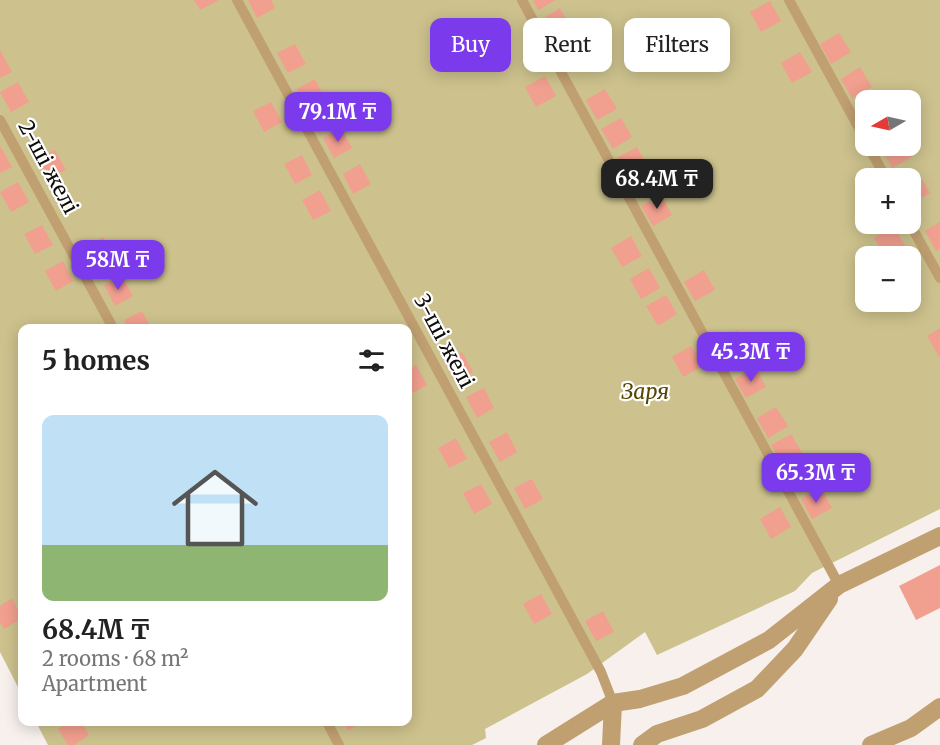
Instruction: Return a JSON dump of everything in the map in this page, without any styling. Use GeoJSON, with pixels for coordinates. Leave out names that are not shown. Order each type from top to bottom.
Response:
{"type":"FeatureCollection","features":[{"type":"Feature","properties":{"kind":"street"},"geometry":{"type":"LineString","coordinates":[[546,745],[613,703],[639,699],[683,686],[769,640],[839,585],[940,536]]}},
{"type":"Feature","properties":{"kind":"street"},"geometry":{"type":"LineString","coordinates":[[642,745],[657,734],[702,719],[757,688],[795,650],[839,585]]}},
{"type":"Feature","properties":{"kind":"street"},"geometry":{"type":"LineString","coordinates":[[611,745],[613,703]]}},
{"type":"Feature","properties":{"kind":"street"},"geometry":{"type":"LineString","coordinates":[[871,745],[911,728],[940,707]]}},
{"type":"Feature","properties":{"kind":"lane","name":"3-ші желі"},"geometry":{"type":"LineString","coordinates":[[237,0],[601,672],[613,703]]}},
{"type":"Feature","properties":{"kind":"lane"},"geometry":{"type":"LineString","coordinates":[[522,0],[839,585]]}},
{"type":"Feature","properties":{"kind":"lane"},"geometry":{"type":"LineString","coordinates":[[789,0],[855,121]]}},
{"type":"Feature","properties":{"kind":"lane","name":"2-ші желі"},"geometry":{"type":"LineString","coordinates":[[0,120],[111,324]]}},
{"type":"Feature","properties":{"kind":"lane"},"geometry":{"type":"LineString","coordinates":[[916,234],[940,278]]}},
{"type":"Feature","properties":{"kind":"lane"},"geometry":{"type":"LineString","coordinates":[[329,726],[339,745]]}},
{"type":"Feature","properties":{"kind":"green space","name":"Заря"},"geometry":{"type":"Polygon","coordinates":[[[0,0],[940,0],[940,509],[812,573],[795,591],[657,655],[645,632],[587,674],[485,729],[486,738],[472,745],[48,745],[38,726],[412,726],[412,324],[18,324],[18,687],[0,652],[0,0]]]}},
{"type":"Feature","properties":{"kind":"building"},"geometry":{"type":"Polygon","coordinates":[[[194,0],[219,0],[200,10],[194,0]]]}},
{"type":"Feature","properties":{"kind":"building"},"geometry":{"type":"Polygon","coordinates":[[[248,0],[271,0],[275,8],[257,18],[248,0]]]}},
{"type":"Feature","properties":{"kind":"building"},"geometry":{"type":"Polygon","coordinates":[[[533,0],[556,0],[538,10],[533,0]]]}},
{"type":"Feature","properties":{"kind":"building"},"geometry":{"type":"Polygon","coordinates":[[[770,1],[781,21],[761,32],[750,12],[770,1]]]}},
{"type":"Feature","properties":{"kind":"building"},"geometry":{"type":"Polygon","coordinates":[[[560,8],[566,18],[543,18],[560,8]]]}},
{"type":"Feature","properties":{"kind":"building"},"geometry":{"type":"Polygon","coordinates":[[[839,33],[851,52],[831,64],[820,44],[839,33]]]}},
{"type":"Feature","properties":{"kind":"building"},"geometry":{"type":"Polygon","coordinates":[[[295,44],[306,64],[288,73],[277,53],[295,44]]]}},
{"type":"Feature","properties":{"kind":"building"},"geometry":{"type":"Polygon","coordinates":[[[0,50],[12,72],[0,78],[0,50]]]}},
{"type":"Feature","properties":{"kind":"building"},"geometry":{"type":"Polygon","coordinates":[[[800,52],[812,72],[792,83],[781,63],[800,52]]]}},
{"type":"Feature","properties":{"kind":"building"},"geometry":{"type":"Polygon","coordinates":[[[860,67],[872,87],[867,90],[855,90],[855,96],[852,98],[841,79],[860,67]]]}},
{"type":"Feature","properties":{"kind":"building"},"geometry":{"type":"Polygon","coordinates":[[[545,76],[556,96],[536,107],[525,87],[545,76]]]}},
{"type":"Feature","properties":{"kind":"building"},"geometry":{"type":"Polygon","coordinates":[[[315,79],[325,99],[308,109],[297,89],[315,79]]]}},
{"type":"Feature","properties":{"kind":"building"},"geometry":{"type":"Polygon","coordinates":[[[18,82],[29,102],[11,112],[0,92],[18,82]]]}},
{"type":"Feature","properties":{"kind":"building"},"geometry":{"type":"Polygon","coordinates":[[[605,89],[617,109],[597,120],[586,100],[605,89]]]}},
{"type":"Feature","properties":{"kind":"building"},"geometry":{"type":"Polygon","coordinates":[[[271,102],[282,122],[264,132],[253,111],[271,102]]]}},
{"type":"Feature","properties":{"kind":"building"},"geometry":{"type":"Polygon","coordinates":[[[621,118],[632,137],[613,149],[601,129],[621,118]]]}},
{"type":"Feature","properties":{"kind":"building"},"geometry":{"type":"Polygon","coordinates":[[[341,128],[352,148],[334,158],[323,138],[341,128]]]}},
{"type":"Feature","properties":{"kind":"building"},"geometry":{"type":"Polygon","coordinates":[[[0,146],[12,167],[0,173],[0,146]]]}},
{"type":"Feature","properties":{"kind":"building"},"geometry":{"type":"Polygon","coordinates":[[[637,147],[648,167],[629,178],[617,158],[637,147]]]}},
{"type":"Feature","properties":{"kind":"building"},"geometry":{"type":"Polygon","coordinates":[[[55,150],[66,170],[48,179],[37,159],[55,150]]]}},
{"type":"Feature","properties":{"kind":"building"},"geometry":{"type":"Polygon","coordinates":[[[302,155],[312,175],[295,184],[284,164],[302,155]]]}},
{"type":"Feature","properties":{"kind":"building"},"geometry":{"type":"Polygon","coordinates":[[[885,156],[911,156],[912,157],[892,168],[885,156]]]}},
{"type":"Feature","properties":{"kind":"building"},"geometry":{"type":"Polygon","coordinates":[[[360,164],[371,184],[353,194],[343,174],[360,164]]]}},
{"type":"Feature","properties":{"kind":"building"},"geometry":{"type":"Polygon","coordinates":[[[921,178],[930,193],[921,198],[921,178]]]}},
{"type":"Feature","properties":{"kind":"building"},"geometry":{"type":"Polygon","coordinates":[[[18,182],[29,202],[11,212],[0,192],[18,182]]]}},
{"type":"Feature","properties":{"kind":"building"},"geometry":{"type":"Polygon","coordinates":[[[320,190],[331,211],[313,220],[302,200],[320,190]]]}},
{"type":"Feature","properties":{"kind":"building"},"geometry":{"type":"Polygon","coordinates":[[[661,195],[672,215],[653,226],[641,206],[661,195]]]}},
{"type":"Feature","properties":{"kind":"building"},"geometry":{"type":"Polygon","coordinates":[[[940,222],[940,248],[936,251],[925,231],[940,222]]]}},
{"type":"Feature","properties":{"kind":"building"},"geometry":{"type":"Polygon","coordinates":[[[42,225],[53,245],[35,254],[24,234],[42,225]]]}},
{"type":"Feature","properties":{"kind":"building"},"geometry":{"type":"Polygon","coordinates":[[[881,234],[898,234],[905,246],[878,246],[874,238],[881,234]]]}},
{"type":"Feature","properties":{"kind":"building"},"geometry":{"type":"Polygon","coordinates":[[[631,236],[642,256],[622,267],[611,248],[631,236]]]}},
{"type":"Feature","properties":{"kind":"building"},"geometry":{"type":"Polygon","coordinates":[[[103,237],[114,258],[96,267],[85,247],[103,237]]]}},
{"type":"Feature","properties":{"kind":"building"},"geometry":{"type":"Polygon","coordinates":[[[63,261],[73,281],[56,291],[45,271],[63,261]]]}},
{"type":"Feature","properties":{"kind":"building"},"geometry":{"type":"Polygon","coordinates":[[[649,268],[660,288],[641,299],[630,279],[649,268]]]}},
{"type":"Feature","properties":{"kind":"building"},"geometry":{"type":"Polygon","coordinates":[[[704,270],[715,290],[695,301],[684,282],[704,270]]]}},
{"type":"Feature","properties":{"kind":"building"},"geometry":{"type":"Polygon","coordinates":[[[122,276],[133,296],[115,306],[104,285],[122,276]]]}},
{"type":"Feature","properties":{"kind":"building"},"geometry":{"type":"Polygon","coordinates":[[[666,295],[677,314],[658,326],[646,306],[666,295]]]}},
{"type":"Feature","properties":{"kind":"building"},"geometry":{"type":"Polygon","coordinates":[[[142,311],[149,324],[126,324],[124,320],[142,311]]]}},
{"type":"Feature","properties":{"kind":"building"},"geometry":{"type":"Polygon","coordinates":[[[940,328],[940,358],[927,336],[940,328]]]}},
{"type":"Feature","properties":{"kind":"building"},"geometry":{"type":"Polygon","coordinates":[[[737,330],[749,350],[729,361],[718,341],[737,330]]]}},
{"type":"Feature","properties":{"kind":"building"},"geometry":{"type":"Polygon","coordinates":[[[691,346],[703,366],[683,377],[672,357],[691,346]]]}},
{"type":"Feature","properties":{"kind":"building"},"geometry":{"type":"Polygon","coordinates":[[[462,352],[473,372],[455,382],[444,362],[462,352]]]}},
{"type":"Feature","properties":{"kind":"building"},"geometry":{"type":"Polygon","coordinates":[[[416,365],[427,385],[412,393],[412,368],[416,365]]]}},
{"type":"Feature","properties":{"kind":"building"},"geometry":{"type":"Polygon","coordinates":[[[755,367],[766,387],[746,398],[735,379],[755,367]]]}},
{"type":"Feature","properties":{"kind":"building"},"geometry":{"type":"Polygon","coordinates":[[[484,388],[494,408],[477,418],[466,397],[484,388]]]}},
{"type":"Feature","properties":{"kind":"building"},"geometry":{"type":"Polygon","coordinates":[[[776,407],[788,426],[768,438],[757,418],[776,407]]]}},
{"type":"Feature","properties":{"kind":"building"},"geometry":{"type":"Polygon","coordinates":[[[507,432],[517,452],[500,462],[489,442],[507,432]]]}},
{"type":"Feature","properties":{"kind":"building"},"geometry":{"type":"Polygon","coordinates":[[[791,434],[802,453],[783,465],[771,445],[791,434]]]}},
{"type":"Feature","properties":{"kind":"building"},"geometry":{"type":"Polygon","coordinates":[[[456,438],[467,459],[449,468],[438,448],[456,438]]]}},
{"type":"Feature","properties":{"kind":"building"},"geometry":{"type":"Polygon","coordinates":[[[532,479],[543,499],[525,509],[514,488],[532,479]]]}},
{"type":"Feature","properties":{"kind":"building"},"geometry":{"type":"Polygon","coordinates":[[[481,484],[492,504],[474,514],[463,493],[481,484]]]}},
{"type":"Feature","properties":{"kind":"building"},"geometry":{"type":"Polygon","coordinates":[[[821,488],[832,508],[812,519],[801,499],[821,488]]]}},
{"type":"Feature","properties":{"kind":"building"},"geometry":{"type":"Polygon","coordinates":[[[780,507],[791,527],[771,539],[760,519],[780,507]]]}},
{"type":"Feature","properties":{"kind":"building"},"geometry":{"type":"Polygon","coordinates":[[[940,565],[940,608],[916,620],[899,586],[940,565]]]}},
{"type":"Feature","properties":{"kind":"building"},"geometry":{"type":"Polygon","coordinates":[[[541,594],[552,614],[534,624],[523,604],[541,594]]]}},
{"type":"Feature","properties":{"kind":"building"},"geometry":{"type":"Polygon","coordinates":[[[12,598],[18,610],[18,620],[4,629],[0,622],[0,606],[12,598]]]}},
{"type":"Feature","properties":{"kind":"building"},"geometry":{"type":"Polygon","coordinates":[[[603,611],[614,632],[596,641],[585,621],[603,611]]]}},
{"type":"Feature","properties":{"kind":"building"},"geometry":{"type":"Polygon","coordinates":[[[63,726],[83,726],[89,735],[74,745],[68,745],[58,729],[63,726]]]}}]}
